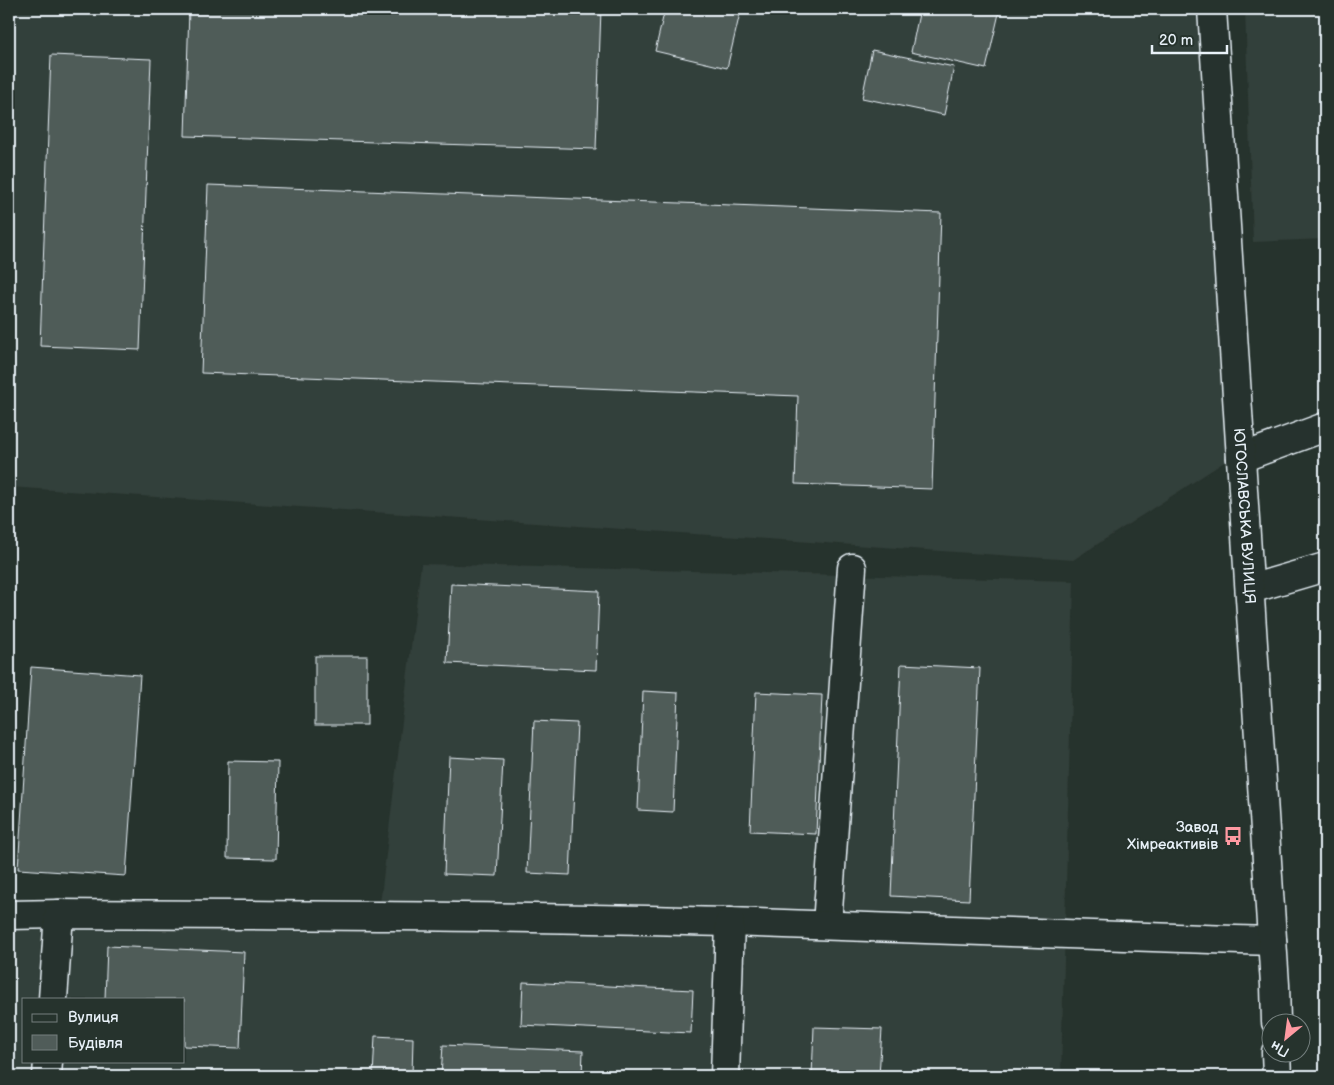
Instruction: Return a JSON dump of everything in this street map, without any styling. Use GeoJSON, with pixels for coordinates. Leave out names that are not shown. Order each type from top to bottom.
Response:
{"type":"FeatureCollection","features":[{"type":"Feature","properties":{"kind":"main road","name":"ЮГОСЛАВСЬКА ВУЛИЦЯ"},"geometry":{"type":"LineString","coordinates":[[1212,9],[1242,458],[1276,1012]]}},
{"type":"Feature","properties":{"kind":"main road"},"geometry":{"type":"LineString","coordinates":[[1242,458],[1325,427]]}},
{"type":"Feature","properties":{"kind":"main road"},"geometry":{"type":"LineString","coordinates":[[1250,589],[1325,567]]}},
{"type":"Feature","properties":{"kind":"main road"},"geometry":{"type":"LineString","coordinates":[[827,925],[852,568]]}},
{"type":"Feature","properties":{"kind":"main road"},"geometry":{"type":"LineString","coordinates":[[9,914],[341,915],[730,922],[1272,942]]}},
{"type":"Feature","properties":{"kind":"main road"},"geometry":{"type":"LineString","coordinates":[[53,998],[59,914]]}},
{"type":"Feature","properties":{"kind":"main road"},"geometry":{"type":"LineString","coordinates":[[725,1076],[730,922]]}},
{"type":"Feature","properties":{"kind":"main road"},"geometry":{"type":"LineString","coordinates":[[47,1076],[48,1062]]}},
{"type":"Feature","properties":{"kind":"main road"},"geometry":{"type":"LineString","coordinates":[[1276,1062],[1277,1076]]}},
{"type":"Feature","properties":{"kind":"shaded area"},"geometry":{"type":"Polygon","coordinates":[[[9,9],[1199,9],[1229,459],[1073,560],[9,487],[9,9]]]}},
{"type":"Feature","properties":{"kind":"shaded area"},"geometry":{"type":"Polygon","coordinates":[[[1245,9],[1325,9],[1325,239],[1253,242],[1245,9]]]}},
{"type":"Feature","properties":{"kind":"shaded area"},"geometry":{"type":"Polygon","coordinates":[[[421,564],[1074,581],[1061,1076],[9,1076],[9,898],[380,904],[421,564]]]}},
{"type":"Feature","properties":{"kind":"building"},"geometry":{"type":"Polygon","coordinates":[[[189,9],[601,9],[596,149],[185,136],[189,9]]]}},
{"type":"Feature","properties":{"kind":"building"},"geometry":{"type":"Polygon","coordinates":[[[665,9],[741,9],[727,68],[655,51],[665,9]]]}},
{"type":"Feature","properties":{"kind":"building"},"geometry":{"type":"Polygon","coordinates":[[[920,9],[1000,9],[986,69],[911,52],[920,9]]]}},
{"type":"Feature","properties":{"kind":"building"},"geometry":{"type":"Polygon","coordinates":[[[872,50],[954,67],[944,115],[862,98],[872,50]]]}},
{"type":"Feature","properties":{"kind":"building"},"geometry":{"type":"Polygon","coordinates":[[[51,55],[151,59],[140,350],[40,346],[51,55]]]}},
{"type":"Feature","properties":{"kind":"building"},"geometry":{"type":"Polygon","coordinates":[[[208,185],[941,213],[932,489],[795,484],[798,396],[201,373],[208,185]]]}},
{"type":"Feature","properties":{"kind":"building"},"geometry":{"type":"Polygon","coordinates":[[[451,584],[599,591],[596,670],[447,663],[451,584]]]}},
{"type":"Feature","properties":{"kind":"building"},"geometry":{"type":"Polygon","coordinates":[[[315,656],[367,656],[367,725],[315,725],[315,656]]]}},
{"type":"Feature","properties":{"kind":"building"},"geometry":{"type":"Polygon","coordinates":[[[901,664],[980,668],[969,900],[891,896],[901,664]]]}},
{"type":"Feature","properties":{"kind":"building"},"geometry":{"type":"Polygon","coordinates":[[[31,667],[140,675],[126,876],[18,869],[31,667]]]}},
{"type":"Feature","properties":{"kind":"building"},"geometry":{"type":"Polygon","coordinates":[[[643,691],[678,693],[673,812],[638,810],[643,691]]]}},
{"type":"Feature","properties":{"kind":"building"},"geometry":{"type":"Polygon","coordinates":[[[756,692],[822,695],[816,834],[750,831],[756,692]]]}},
{"type":"Feature","properties":{"kind":"building"},"geometry":{"type":"Polygon","coordinates":[[[534,721],[577,723],[570,875],[527,873],[534,721]]]}},
{"type":"Feature","properties":{"kind":"building"},"geometry":{"type":"Polygon","coordinates":[[[449,757],[503,760],[497,876],[444,874],[449,757]]]}},
{"type":"Feature","properties":{"kind":"building"},"geometry":{"type":"Polygon","coordinates":[[[228,761],[278,762],[276,859],[227,858],[228,761]]]}},
{"type":"Feature","properties":{"kind":"building"},"geometry":{"type":"Polygon","coordinates":[[[107,946],[244,952],[240,1048],[185,1046],[185,998],[105,998],[107,946]]]}},
{"type":"Feature","properties":{"kind":"building"},"geometry":{"type":"Polygon","coordinates":[[[523,982],[693,990],[691,1033],[521,1025],[523,982]]]}},
{"type":"Feature","properties":{"kind":"building"},"geometry":{"type":"Polygon","coordinates":[[[814,1027],[882,1029],[879,1076],[812,1076],[814,1027]]]}},
{"type":"Feature","properties":{"kind":"building"},"geometry":{"type":"Polygon","coordinates":[[[375,1036],[413,1038],[412,1076],[373,1076],[375,1036]]]}},
{"type":"Feature","properties":{"kind":"building"},"geometry":{"type":"Polygon","coordinates":[[[443,1045],[583,1051],[582,1076],[441,1076],[443,1045]]]}},
{"type":"Feature","properties":{"kind":"place","name":"Завод Хімреактивів"},"geometry":{"type":"Point","coordinates":[1233,836]}}]}
